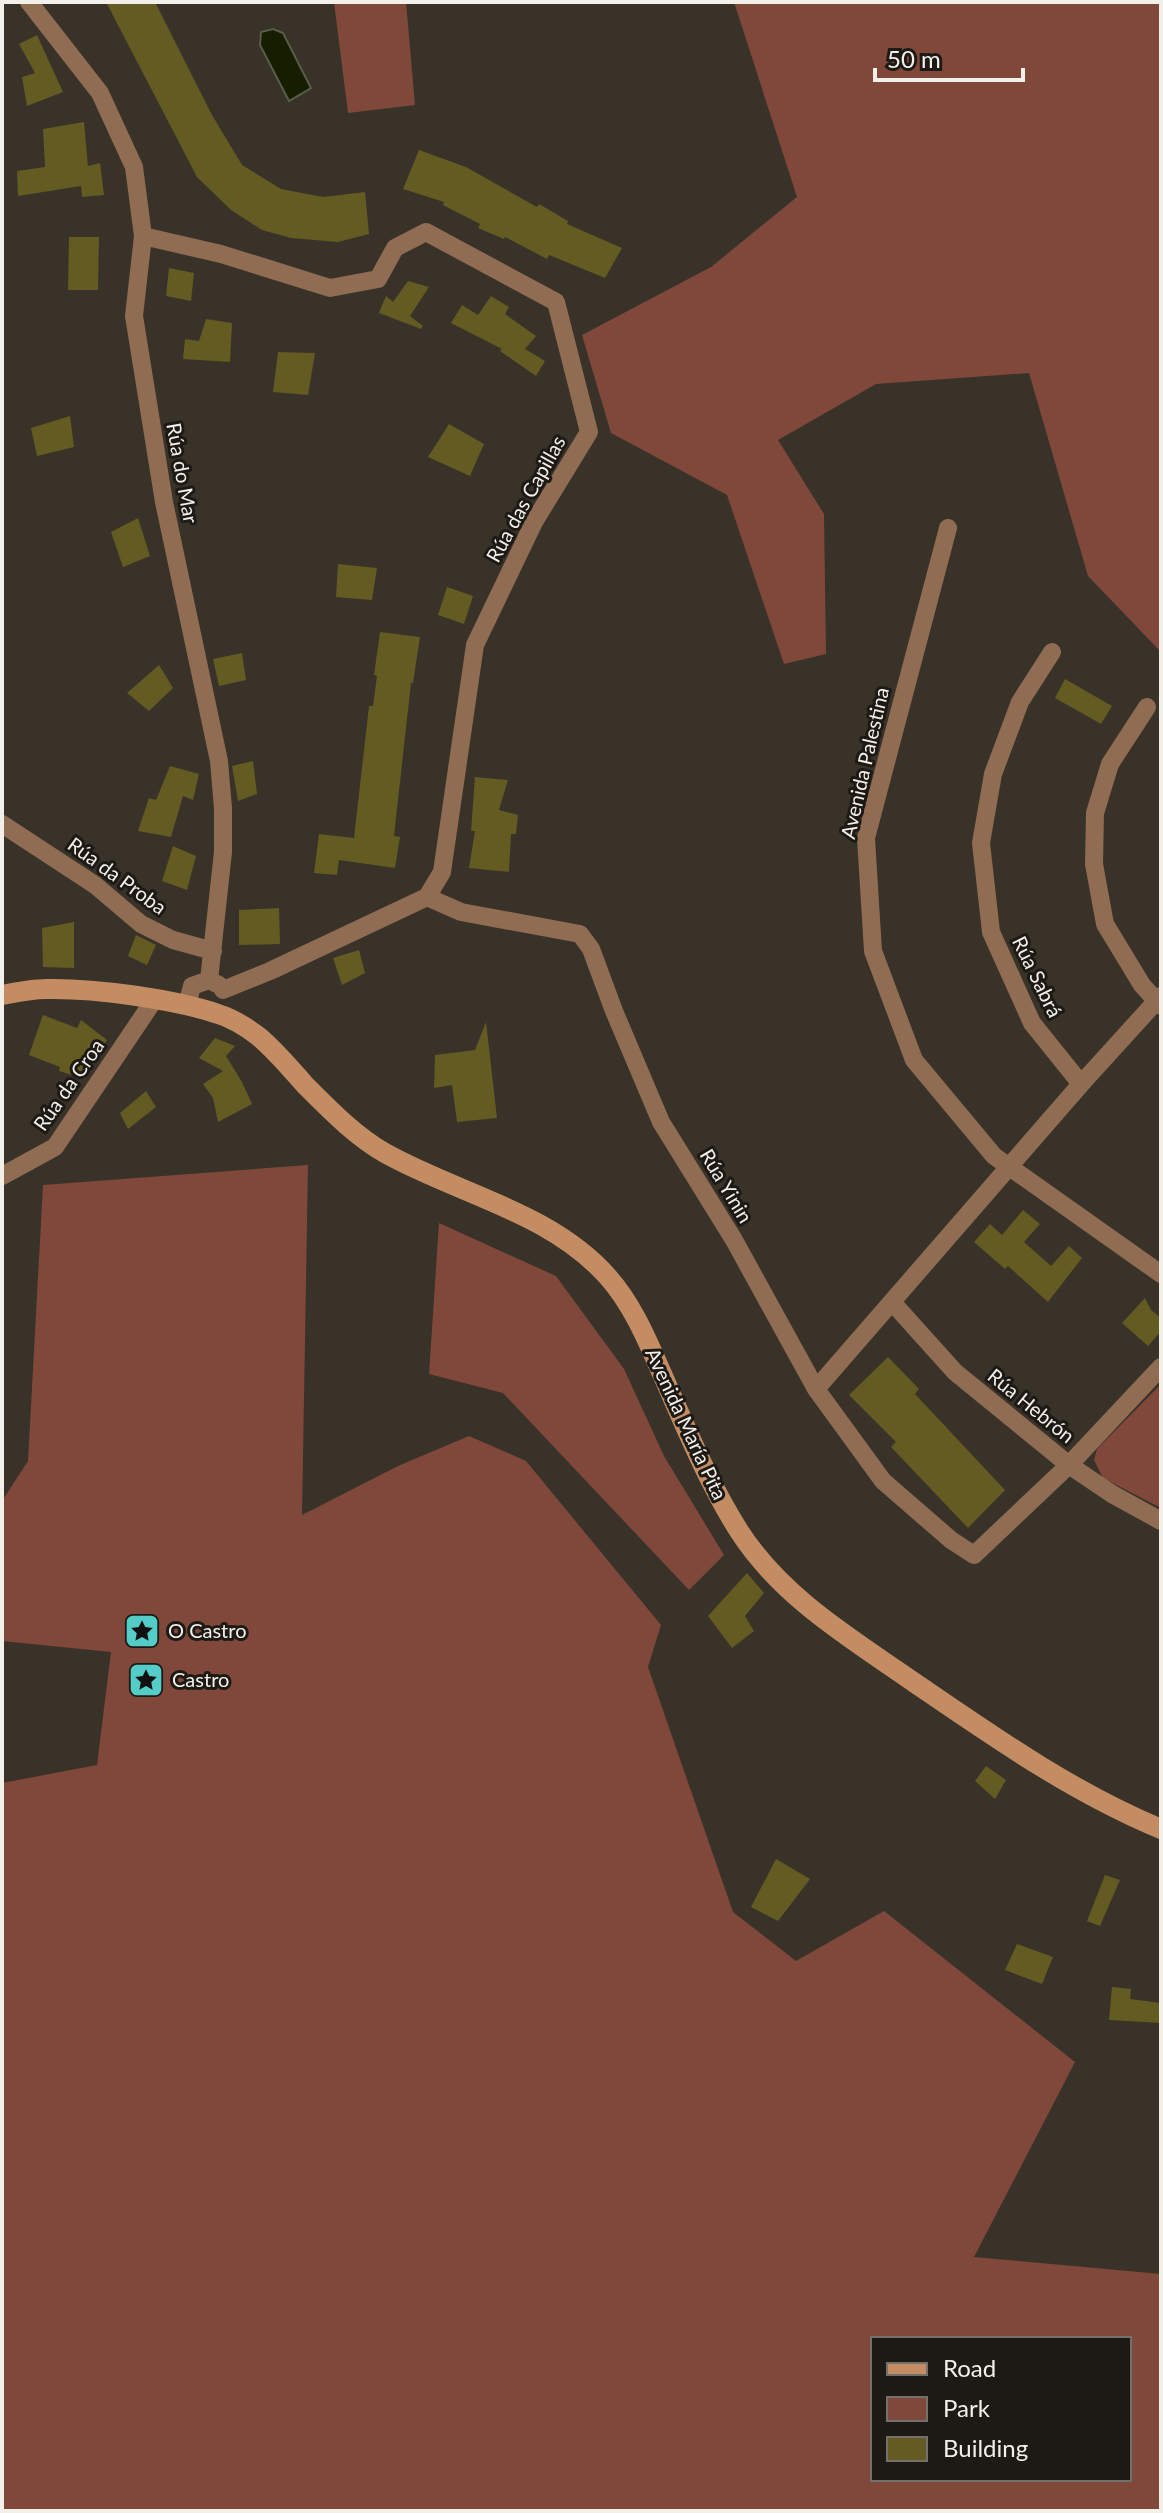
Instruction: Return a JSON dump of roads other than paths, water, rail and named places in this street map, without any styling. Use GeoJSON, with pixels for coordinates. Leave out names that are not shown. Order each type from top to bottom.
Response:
{"type":"FeatureCollection","features":[{"type":"Feature","properties":{"kind":"main road","name":"Avenida María Pita"},"geometry":{"type":"LineString","coordinates":[[2,995],[46,989],[89,991],[187,1005],[221,1014],[260,1038],[356,1133],[382,1152],[553,1233],[575,1247],[609,1277],[639,1322],[722,1503],[762,1563],[795,1596],[1009,1747],[1125,1815],[1161,1829]]}},
{"type":"Feature","properties":{"kind":"street","name":"Rúa do Mar"},"geometry":{"type":"LineString","coordinates":[[29,2],[100,93],[134,167],[143,236],[134,316],[164,502],[219,761],[223,852],[213,951],[216,985],[224,999],[221,1014]]}},
{"type":"Feature","properties":{"kind":"street","name":"Rúa das Capillas"},"geometry":{"type":"LineString","coordinates":[[143,236],[221,254],[330,288],[378,279],[395,248],[426,232],[556,302],[589,432],[534,522],[475,645],[442,872],[427,897]]}},
{"type":"Feature","properties":{"kind":"street","name":"Avenida Palestina"},"geometry":{"type":"LineString","coordinates":[[948,528],[866,838],[873,951],[914,1060],[994,1156],[1161,1274]]}},
{"type":"Feature","properties":{"kind":"street","name":"Rúa Sabrá"},"geometry":{"type":"LineString","coordinates":[[1052,652],[1020,702],[993,774],[981,843],[991,932],[1032,1023],[1081,1084]]}},
{"type":"Feature","properties":{"kind":"street"},"geometry":{"type":"LineString","coordinates":[[816,1389],[1081,1084],[1159,1001],[1142,985],[1105,924],[1094,864],[1095,813],[1110,764],[1147,707]]}},
{"type":"Feature","properties":{"kind":"street","name":"Rúa da Proba"},"geometry":{"type":"LineString","coordinates":[[2,824],[95,885],[141,924],[173,940],[213,951]]}},
{"type":"Feature","properties":{"kind":"street"},"geometry":{"type":"LineString","coordinates":[[187,1005],[192,986],[216,985],[270,971],[427,897]]}},
{"type":"Feature","properties":{"kind":"street","name":"Rúa Yinin"},"geometry":{"type":"LineString","coordinates":[[427,897],[461,912],[580,934],[591,949],[661,1122],[734,1240],[816,1389],[883,1481],[951,1540],[974,1555],[1069,1465]]}},
{"type":"Feature","properties":{"kind":"street","name":"Rúa da Croa"},"geometry":{"type":"LineString","coordinates":[[2,1176],[55,1147],[154,1000]]}},
{"type":"Feature","properties":{"kind":"street","name":"Rúa Hebrón"},"geometry":{"type":"LineString","coordinates":[[892,1302],[955,1372],[1069,1465],[1112,1494],[1161,1521]]}},
{"type":"Feature","properties":{"kind":"street"},"geometry":{"type":"LineString","coordinates":[[1069,1465],[1161,1367]]}},
{"type":"Feature","properties":{"kind":"place","name":"O Castro"},"geometry":{"type":"Point","coordinates":[142,1631]}},
{"type":"Feature","properties":{"kind":"place","name":"Castro"},"geometry":{"type":"Point","coordinates":[146,1680]}}]}
